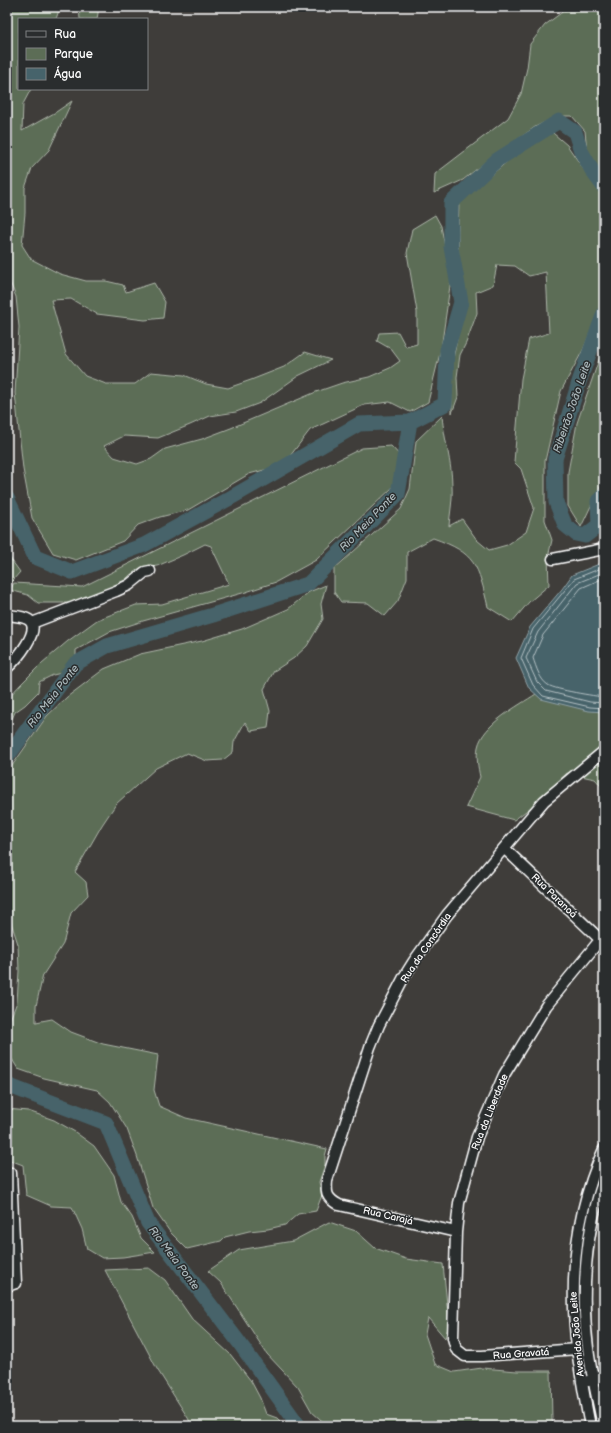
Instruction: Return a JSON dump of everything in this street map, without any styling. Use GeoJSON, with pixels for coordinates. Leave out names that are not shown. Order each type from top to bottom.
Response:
{"type":"FeatureCollection","features":[{"type":"Feature","properties":{"kind":"street"},"geometry":{"type":"LineString","coordinates":[[553,559],[604,549]]}},
{"type":"Feature","properties":{"kind":"street"},"geometry":{"type":"LineString","coordinates":[[32,623],[116,591],[129,585],[145,572],[150,571]]}},
{"type":"Feature","properties":{"kind":"street"},"geometry":{"type":"LineString","coordinates":[[7,615],[28,619],[32,623],[33,628],[27,644],[14,662],[7,668]]}},
{"type":"Feature","properties":{"kind":"street","name":"Rua da Concórdia"},"geometry":{"type":"LineString","coordinates":[[326,1193],[327,1180],[370,1048],[404,977],[446,915],[544,800],[604,751]]}},
{"type":"Feature","properties":{"kind":"street","name":"Rua Paranoá"},"geometry":{"type":"LineString","coordinates":[[504,848],[602,942]]}},
{"type":"Feature","properties":{"kind":"street","name":"Rua da Liberdade"},"geometry":{"type":"LineString","coordinates":[[465,1356],[456,1349],[453,1338],[456,1232],[459,1203],[477,1137],[504,1075],[546,1006],[602,942]]}},
{"type":"Feature","properties":{"kind":"street","name":"Avenida João Leite"},"geometry":{"type":"LineString","coordinates":[[590,1426],[577,1349],[573,1282],[576,1250],[584,1205],[604,1149]]}},
{"type":"Feature","properties":{"kind":"street"},"geometry":{"type":"LineString","coordinates":[[7,1172],[11,1173],[16,1283],[7,1286]]}},
{"type":"Feature","properties":{"kind":"street","name":"Avenida João Leite"},"geometry":{"type":"LineString","coordinates":[[603,1426],[588,1349],[585,1316],[585,1282],[587,1251],[595,1210],[604,1180]]}},
{"type":"Feature","properties":{"kind":"street","name":"Rua Carajá"},"geometry":{"type":"LineString","coordinates":[[326,1193],[331,1201],[339,1205],[456,1232]]}},
{"type":"Feature","properties":{"kind":"street","name":"Rua Gravatá"},"geometry":{"type":"LineString","coordinates":[[465,1356],[577,1349]]}},
{"type":"Feature","properties":{"kind":"street"},"geometry":{"type":"LineString","coordinates":[[582,1382],[593,1380],[604,1373]]}},
{"type":"Feature","properties":{"kind":"green space"},"geometry":{"type":"Polygon","coordinates":[[[7,7],[60,7],[56,18],[18,18],[18,90],[30,90],[23,104],[22,131],[56,112],[72,101],[49,150],[32,168],[25,188],[25,213],[22,245],[31,259],[60,274],[86,281],[106,281],[123,285],[126,292],[154,283],[165,302],[163,318],[145,320],[97,314],[71,299],[51,300],[66,354],[85,376],[106,384],[135,384],[151,372],[184,375],[206,384],[228,388],[284,367],[305,352],[331,360],[298,376],[260,403],[236,412],[210,416],[158,438],[124,436],[104,446],[114,457],[137,464],[151,459],[165,449],[202,439],[316,392],[342,383],[369,377],[390,368],[400,361],[391,349],[377,341],[379,333],[398,332],[406,347],[417,344],[417,312],[407,253],[412,229],[435,215],[441,226],[451,279],[441,349],[428,402],[410,412],[390,402],[364,405],[310,430],[290,456],[272,468],[249,474],[188,510],[160,517],[138,525],[123,541],[76,560],[53,553],[32,518],[23,469],[15,393],[19,327],[16,297],[7,275],[7,7]]]}},
{"type":"Feature","properties":{"kind":"green space"},"geometry":{"type":"Polygon","coordinates":[[[79,7],[99,7],[97,18],[80,18],[79,7]]]}},
{"type":"Feature","properties":{"kind":"green space"},"geometry":{"type":"Polygon","coordinates":[[[576,7],[604,7],[604,180],[587,150],[585,131],[572,116],[557,116],[535,127],[484,163],[463,180],[434,193],[435,174],[508,118],[521,94],[527,68],[530,44],[545,25],[565,10],[576,7]]]}},
{"type":"Feature","properties":{"kind":"green space"},"geometry":{"type":"Polygon","coordinates":[[[547,128],[567,145],[604,199],[604,298],[583,350],[561,391],[545,461],[545,520],[552,540],[548,557],[549,585],[529,602],[512,622],[488,607],[478,571],[467,555],[458,549],[433,538],[407,552],[407,578],[398,601],[385,616],[368,603],[341,602],[334,592],[334,569],[401,509],[410,489],[416,441],[442,416],[452,477],[449,526],[462,519],[477,540],[489,550],[507,545],[526,532],[534,508],[521,469],[514,462],[521,379],[529,339],[549,333],[546,272],[529,276],[515,266],[497,265],[493,285],[476,292],[477,313],[460,355],[457,377],[458,397],[452,413],[451,369],[465,308],[459,264],[459,202],[547,128]]]}},
{"type":"Feature","properties":{"kind":"green space"},"geometry":{"type":"Polygon","coordinates":[[[604,345],[604,484],[600,487],[581,527],[568,506],[568,472],[577,423],[604,345]]]}},
{"type":"Feature","properties":{"kind":"green space"},"geometry":{"type":"Polygon","coordinates":[[[391,446],[404,460],[396,475],[392,488],[316,560],[276,582],[109,632],[76,650],[76,657],[70,671],[53,675],[39,682],[38,692],[25,705],[15,712],[12,719],[7,723],[7,699],[42,663],[68,641],[97,620],[136,605],[162,604],[229,584],[211,546],[205,544],[157,566],[140,568],[119,586],[81,603],[38,603],[28,595],[10,590],[14,583],[82,587],[362,448],[391,446]]]}},
{"type":"Feature","properties":{"kind":"green space"},"geometry":{"type":"Polygon","coordinates":[[[7,554],[20,572],[7,587],[7,554]]]}},
{"type":"Feature","properties":{"kind":"green space"},"geometry":{"type":"Polygon","coordinates":[[[326,585],[321,604],[323,619],[307,646],[294,658],[274,671],[264,689],[270,711],[268,728],[251,731],[245,722],[234,742],[233,752],[223,760],[207,761],[187,753],[156,768],[116,804],[75,872],[86,882],[88,895],[71,913],[63,944],[43,975],[36,1006],[36,1022],[52,1019],[71,1032],[103,1044],[158,1055],[154,1090],[159,1106],[186,1118],[327,1149],[325,1165],[319,1182],[322,1195],[316,1211],[298,1214],[285,1225],[249,1231],[225,1237],[221,1241],[187,1249],[170,1232],[153,1208],[127,1129],[110,1102],[97,1090],[44,1078],[18,1069],[10,1056],[8,1037],[9,1022],[17,1002],[19,971],[18,944],[7,910],[7,773],[47,716],[67,697],[104,669],[140,654],[202,641],[242,629],[288,609],[309,592],[326,585]]]}},
{"type":"Feature","properties":{"kind":"green space"},"geometry":{"type":"Polygon","coordinates":[[[536,694],[604,708],[604,789],[595,779],[567,773],[530,808],[514,820],[466,807],[480,777],[477,754],[481,739],[502,716],[536,694]]]}},
{"type":"Feature","properties":{"kind":"green space"},"geometry":{"type":"Polygon","coordinates":[[[7,1109],[28,1111],[54,1120],[75,1132],[94,1146],[114,1175],[121,1202],[132,1217],[141,1238],[155,1252],[123,1257],[102,1258],[87,1249],[82,1229],[72,1207],[51,1206],[26,1195],[23,1165],[7,1159],[7,1109]]]}},
{"type":"Feature","properties":{"kind":"green space"},"geometry":{"type":"Polygon","coordinates":[[[329,1222],[356,1231],[375,1248],[406,1259],[443,1264],[449,1325],[445,1338],[428,1318],[425,1334],[435,1364],[454,1372],[482,1368],[517,1371],[551,1371],[552,1420],[554,1426],[328,1426],[312,1412],[298,1387],[267,1354],[221,1283],[208,1271],[239,1250],[293,1241],[329,1222]]]}},
{"type":"Feature","properties":{"kind":"green space"},"geometry":{"type":"Polygon","coordinates":[[[149,1268],[165,1280],[192,1319],[230,1354],[251,1381],[266,1414],[277,1418],[285,1426],[192,1426],[157,1369],[105,1270],[149,1268]]]}},
{"type":"Feature","properties":{"kind":"water"},"geometry":{"type":"Polygon","coordinates":[[[604,562],[604,712],[589,711],[541,699],[529,688],[516,658],[530,627],[572,575],[604,562]]]}},
{"type":"Feature","properties":{"kind":"waterway","name":"Rio Meia Ponte"},"geometry":{"type":"LineString","coordinates":[[7,498],[35,557],[72,572],[144,545],[232,497],[359,424],[410,422],[445,404],[447,350],[461,302],[451,247],[451,203],[497,160],[559,121],[575,132],[581,151],[604,187]]}},
{"type":"Feature","properties":{"kind":"waterway","name":"Ribeirão João Leite"},"geometry":{"type":"LineString","coordinates":[[604,313],[580,379],[555,459],[556,502],[565,525],[576,534],[585,536],[599,525],[598,501],[604,495]]}},
{"type":"Feature","properties":{"kind":"waterway","name":"Rio Meia Ponte"},"geometry":{"type":"LineString","coordinates":[[7,757],[75,664],[107,646],[213,615],[308,584],[398,494],[410,422]]}},
{"type":"Feature","properties":{"kind":"waterway","name":"Rio Meia Ponte"},"geometry":{"type":"LineString","coordinates":[[7,1085],[106,1123],[148,1223],[238,1341],[299,1426]]}}]}
